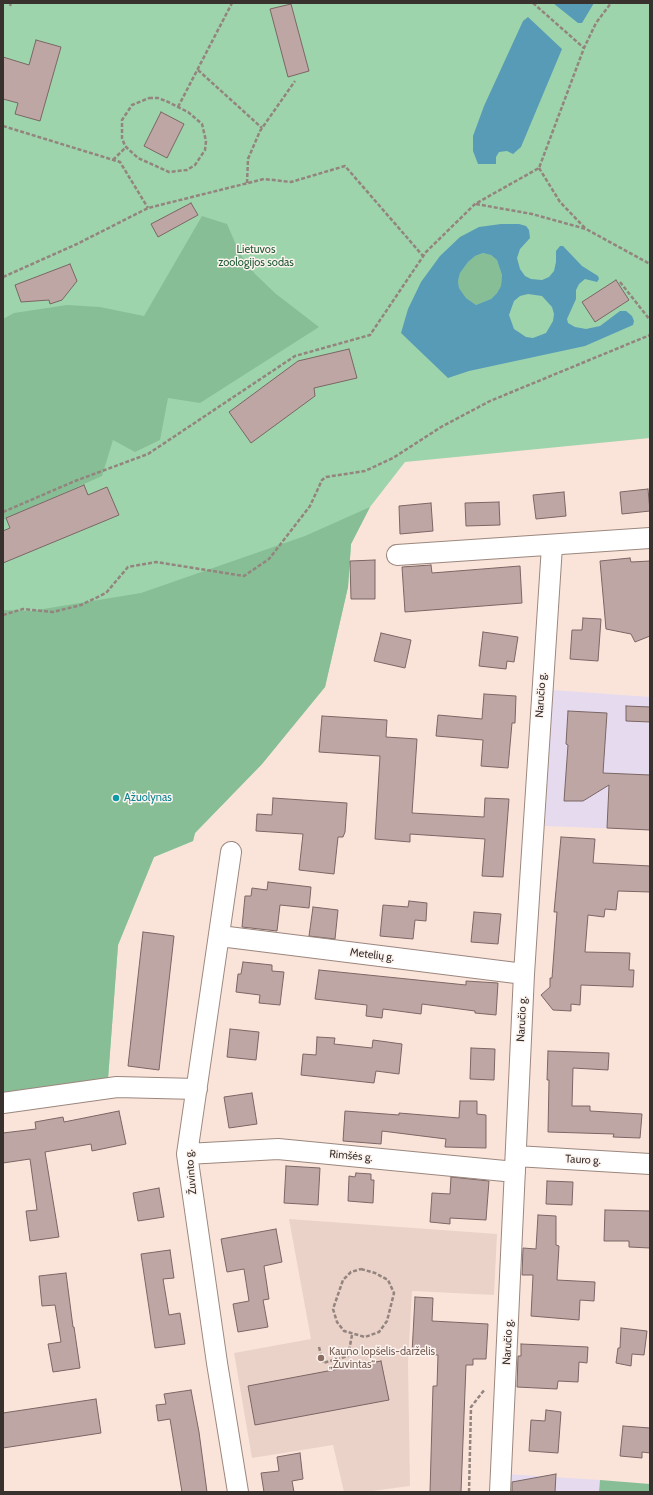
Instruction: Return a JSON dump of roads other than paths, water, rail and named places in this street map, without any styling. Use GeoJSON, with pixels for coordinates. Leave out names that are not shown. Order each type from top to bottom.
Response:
{"type":"FeatureCollection","features":[{"type":"Feature","properties":{"kind":"street"},"geometry":{"type":"LineString","coordinates":[[397,555],[552,546],[650,538]]}},
{"type":"Feature","properties":{"kind":"street","name":"Naručio g."},"geometry":{"type":"LineString","coordinates":[[500,1492],[524,974],[533,814],[552,546]]}},
{"type":"Feature","properties":{"kind":"street","name":"Žuvinto g."},"geometry":{"type":"LineString","coordinates":[[231,852],[220,936],[187,1154],[217,1363],[238,1492]]}},
{"type":"Feature","properties":{"kind":"street","name":"Metelių g."},"geometry":{"type":"LineString","coordinates":[[220,936],[524,974]]}},
{"type":"Feature","properties":{"kind":"street"},"geometry":{"type":"LineString","coordinates":[[3,1103],[117,1086],[197,1089]]}},
{"type":"Feature","properties":{"kind":"street","name":"Rimšės g."},"geometry":{"type":"LineString","coordinates":[[187,1154],[278,1149],[515,1164]]}},
{"type":"Feature","properties":{"kind":"street","name":"Tauro g."},"geometry":{"type":"LineString","coordinates":[[515,1164],[650,1164]]}},
{"type":"Feature","properties":{"kind":"water"},"geometry":{"type":"Polygon","coordinates":[[[553,3],[594,3],[582,23],[578,23],[553,3]]]}},
{"type":"Feature","properties":{"kind":"water"},"geometry":{"type":"Polygon","coordinates":[[[528,17],[562,49],[521,147],[513,154],[507,151],[499,152],[496,157],[496,164],[478,164],[473,151],[473,136],[484,106],[523,21],[528,17]]]}},
{"type":"Feature","properties":{"kind":"water"},"geometry":{"type":"Polygon","coordinates":[[[501,224],[519,224],[526,226],[529,230],[530,238],[520,249],[517,258],[520,269],[525,276],[531,279],[542,280],[549,277],[554,271],[556,251],[560,246],[563,246],[582,266],[598,276],[599,279],[597,282],[585,279],[579,284],[576,290],[576,299],[567,319],[568,323],[575,327],[586,329],[600,326],[620,311],[626,311],[632,316],[634,321],[633,325],[585,346],[469,371],[448,378],[401,333],[408,309],[421,282],[440,256],[460,237],[479,227],[501,224]],[[483,253],[475,256],[468,262],[460,273],[458,281],[459,288],[466,298],[476,305],[491,299],[501,286],[502,275],[497,260],[491,255],[483,253]],[[528,294],[520,296],[514,301],[509,315],[514,329],[526,337],[533,338],[546,333],[553,321],[554,314],[552,307],[542,296],[528,294]]]}},
{"type":"Feature","properties":{"kind":"place","name":"Ąžuolynas"},"geometry":{"type":"Point","coordinates":[116,798]}},
{"type":"Feature","properties":{"kind":"place","name":"Kauno lopšelis-darželis „Žuvintas“"},"geometry":{"type":"Point","coordinates":[321,1358]}},
{"type":"Feature","properties":{"kind":"park label","name":"Lietuvos zoologijos sodas"},"geometry":{"type":"Point","coordinates":[256,256]}}]}
